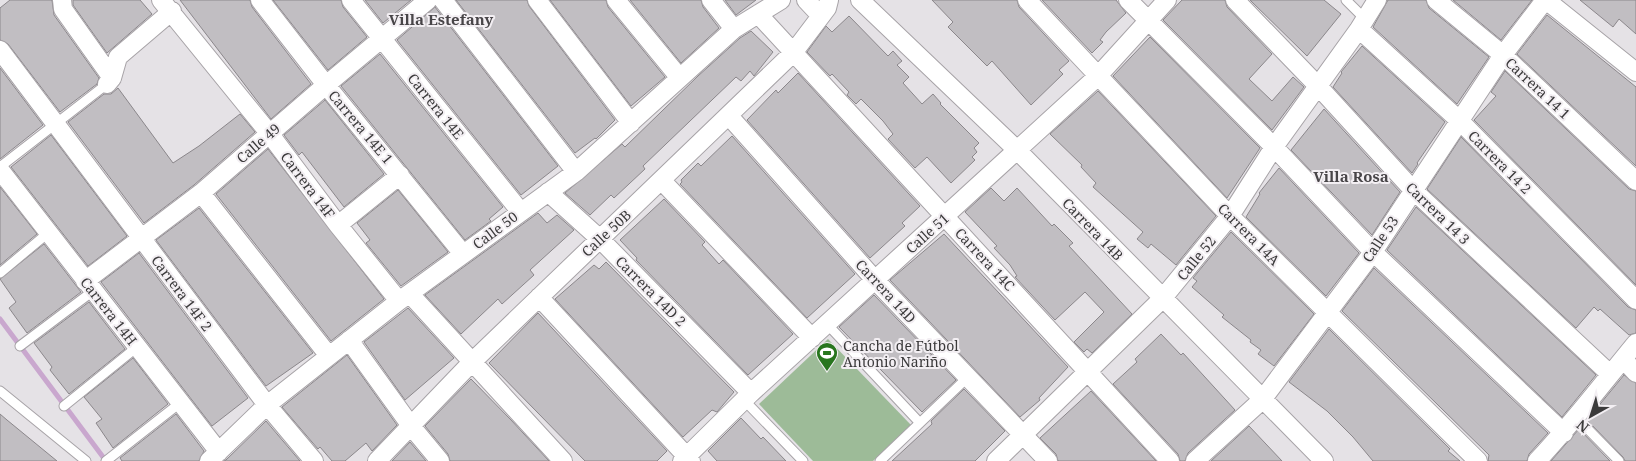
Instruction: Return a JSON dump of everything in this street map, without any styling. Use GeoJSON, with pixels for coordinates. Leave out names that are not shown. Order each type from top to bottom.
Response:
{"type":"FeatureCollection","features":[{"type":"Feature","properties":{"kind":"street","name":"Carrera 14E 1"},"geometry":{"type":"LineString","coordinates":[[260,0],[326,85],[463,254]]}},
{"type":"Feature","properties":{"kind":"street","name":"Carrera 14E"},"geometry":{"type":"LineString","coordinates":[[351,0],[520,211]]}},
{"type":"Feature","properties":{"kind":"street","name":"Calle 49"},"geometry":{"type":"LineString","coordinates":[[89,286],[141,238],[201,193],[269,133],[428,0]]}},
{"type":"Feature","properties":{"kind":"street"},"geometry":{"type":"LineString","coordinates":[[443,0],[576,172]]}},
{"type":"Feature","properties":{"kind":"street"},"geometry":{"type":"LineString","coordinates":[[537,0],[631,123]]}},
{"type":"Feature","properties":{"kind":"street"},"geometry":{"type":"LineString","coordinates":[[616,0],[679,78]]}},
{"type":"Feature","properties":{"kind":"street"},"geometry":{"type":"LineString","coordinates":[[711,0],[734,29]]}},
{"type":"Feature","properties":{"kind":"street","name":"Calle 50"},"geometry":{"type":"LineString","coordinates":[[214,457],[267,405],[405,297],[520,211],[576,172],[734,29],[781,0]]}},
{"type":"Feature","properties":{"kind":"street"},"geometry":{"type":"LineString","coordinates":[[806,0],[820,16]]}},
{"type":"Feature","properties":{"kind":"street","name":"Calle 50B"},"geometry":{"type":"LineString","coordinates":[[377,461],[472,362],[662,181],[792,53],[820,16],[829,0]]}},
{"type":"Feature","properties":{"kind":"street","name":"Carrera 14B"},"geometry":{"type":"LineString","coordinates":[[860,0],[1018,150],[1162,300],[1324,461]]}},
{"type":"Feature","properties":{"kind":"street","name":"Carrera 14A"},"geometry":{"type":"LineString","coordinates":[[1027,0],[1097,77],[1230,216],[1478,461]]}},
{"type":"Feature","properties":{"kind":"street"},"geometry":{"type":"LineString","coordinates":[[1128,0],[1274,147],[1373,252],[1564,433]]}},
{"type":"Feature","properties":{"kind":"street","name":"Calle 51"},"geometry":{"type":"LineString","coordinates":[[687,460],[748,397],[1097,77],[1167,0]]}},
{"type":"Feature","properties":{"kind":"street","name":"Carrera 14 3"},"geometry":{"type":"LineString","coordinates":[[1235,0],[1318,86],[1413,190],[1610,374]]}},
{"type":"Feature","properties":{"kind":"street","name":"Calle 52"},"geometry":{"type":"LineString","coordinates":[[996,461],[1090,372],[1162,300],[1230,216],[1274,147],[1377,0]]}},
{"type":"Feature","properties":{"kind":"street","name":"Carrera 14 1"},"geometry":{"type":"LineString","coordinates":[[1436,0],[1503,55],[1636,181]]}},
{"type":"Feature","properties":{"kind":"street"},"geometry":{"type":"LineString","coordinates":[[1546,0],[1636,72]]}},
{"type":"Feature","properties":{"kind":"street","name":"Calle 53"},"geometry":{"type":"LineString","coordinates":[[1196,461],[1262,400],[1373,252],[1503,55],[1546,0]]}},
{"type":"Feature","properties":{"kind":"street"},"geometry":{"type":"LineString","coordinates":[[62,2],[109,81]]}},
{"type":"Feature","properties":{"kind":"street"},"geometry":{"type":"LineString","coordinates":[[109,81],[118,57],[166,5]]}},
{"type":"Feature","properties":{"kind":"street","name":"Carrera 14F"},"geometry":{"type":"LineString","coordinates":[[166,5],[269,133],[338,225],[405,297],[472,362],[563,461]]}},
{"type":"Feature","properties":{"kind":"street","name":"Carrera 14C"},"geometry":{"type":"LineString","coordinates":[[758,14],[1170,461]]}},
{"type":"Feature","properties":{"kind":"street","name":"Carrera 14 2"},"geometry":{"type":"LineString","coordinates":[[1362,24],[1636,300]]}},
{"type":"Feature","properties":{"kind":"street","name":"Carrera 14F 2"},"geometry":{"type":"LineString","coordinates":[[0,50],[267,405],[314,461]]}},
{"type":"Feature","properties":{"kind":"street","name":"Carrera 14D"},"geometry":{"type":"LineString","coordinates":[[729,116],[875,280],[1048,461]]}},
{"type":"Feature","properties":{"kind":"street","name":"Carrera 14H"},"geometry":{"type":"LineString","coordinates":[[0,168],[48,233],[180,402],[214,457]]}},
{"type":"Feature","properties":{"kind":"street"},"geometry":{"type":"LineString","coordinates":[[338,225],[400,175]]}},
{"type":"Feature","properties":{"kind":"street"},"geometry":{"type":"LineString","coordinates":[[662,181],[812,338]]}},
{"type":"Feature","properties":{"kind":"street","name":"Carrera 14D 2"},"geometry":{"type":"LineString","coordinates":[[548,192],[600,239],[748,397]]}},
{"type":"Feature","properties":{"kind":"street"},"geometry":{"type":"LineString","coordinates":[[201,193],[329,356]]}},
{"type":"Feature","properties":{"kind":"street"},"geometry":{"type":"LineString","coordinates":[[539,297],[687,460]]}},
{"type":"Feature","properties":{"kind":"street"},"geometry":{"type":"LineString","coordinates":[[349,340],[411,426],[440,461]]}},
{"type":"Feature","properties":{"kind":"street"},"geometry":{"type":"LineString","coordinates":[[1537,461],[1564,433],[1636,343]]}},
{"type":"Feature","properties":{"kind":"street"},"geometry":{"type":"LineString","coordinates":[[1623,359],[1636,373]]}},
{"type":"Feature","properties":{"kind":"lane","name":"Carrera 14 2"},"geometry":{"type":"LineString","coordinates":[[1346,0],[1362,24]]}},
{"type":"Feature","properties":{"kind":"lane"},"geometry":{"type":"LineString","coordinates":[[0,168],[109,81]]}},
{"type":"Feature","properties":{"kind":"lane"},"geometry":{"type":"LineString","coordinates":[[0,273],[48,233]]}},
{"type":"Feature","properties":{"kind":"lane","name":"Calle 49"},"geometry":{"type":"LineString","coordinates":[[20,346],[89,286]]}},
{"type":"Feature","properties":{"kind":"lane"},"geometry":{"type":"LineString","coordinates":[[827,324],[920,423]]}},
{"type":"Feature","properties":{"kind":"lane"},"geometry":{"type":"LineString","coordinates":[[64,406],[137,347]]}},
{"type":"Feature","properties":{"kind":"lane"},"geometry":{"type":"LineString","coordinates":[[880,461],[968,377]]}},
{"type":"Feature","properties":{"kind":"lane"},"geometry":{"type":"LineString","coordinates":[[0,391],[86,461]]}},
{"type":"Feature","properties":{"kind":"lane","name":"Carrera 14D 2"},"geometry":{"type":"LineString","coordinates":[[748,397],[803,461]]}},
{"type":"Feature","properties":{"kind":"lane"},"geometry":{"type":"LineString","coordinates":[[106,460],[180,402]]}},
{"type":"Feature","properties":{"kind":"lane"},"geometry":{"type":"LineString","coordinates":[[1576,416],[1618,461]]}},
{"type":"Feature","properties":{"kind":"green space","name":"Cancha de Fútbol Antonio Nariño"},"geometry":{"type":"Polygon","coordinates":[[[828,339],[911,425],[873,461],[813,461],[759,404],[828,339]]]}},
{"type":"Feature","properties":{"kind":"building"},"geometry":{"type":"Polygon","coordinates":[[[10,0],[52,0],[54,15],[99,78],[97,84],[60,112],[8,44],[0,40],[0,8],[10,0]]]}},
{"type":"Feature","properties":{"kind":"building"},"geometry":{"type":"Polygon","coordinates":[[[73,0],[140,0],[152,14],[107,53],[73,5],[73,0]]]}},
{"type":"Feature","properties":{"kind":"building"},"geometry":{"type":"Polygon","coordinates":[[[180,0],[250,0],[252,7],[311,84],[271,119],[180,0]]]}},
{"type":"Feature","properties":{"kind":"building"},"geometry":{"type":"Polygon","coordinates":[[[273,0],[341,0],[343,7],[367,37],[328,70],[273,0]]]}},
{"type":"Feature","properties":{"kind":"building"},"geometry":{"type":"Polygon","coordinates":[[[365,0],[411,0],[383,23],[365,0]]]}},
{"type":"Feature","properties":{"kind":"building"},"geometry":{"type":"Polygon","coordinates":[[[456,0],[527,0],[529,6],[615,120],[596,139],[575,153],[456,0]]]}},
{"type":"Feature","properties":{"kind":"building"},"geometry":{"type":"Polygon","coordinates":[[[550,0],[606,0],[608,7],[665,77],[631,106],[550,0]]]}},
{"type":"Feature","properties":{"kind":"building"},"geometry":{"type":"Polygon","coordinates":[[[630,0],[701,0],[703,7],[719,28],[681,63],[630,0]]]}},
{"type":"Feature","properties":{"kind":"building"},"geometry":{"type":"Polygon","coordinates":[[[725,0],[756,0],[736,15],[725,0]]]}},
{"type":"Feature","properties":{"kind":"building"},"geometry":{"type":"Polygon","coordinates":[[[932,0],[1017,0],[1019,7],[1069,61],[1059,70],[1063,74],[1031,105],[992,61],[987,66],[948,27],[953,22],[932,0]]]}},
{"type":"Feature","properties":{"kind":"building"},"geometry":{"type":"Polygon","coordinates":[[[1042,0],[1116,0],[1126,13],[1106,32],[1100,40],[1103,42],[1092,53],[1042,0]]]}},
{"type":"Feature","properties":{"kind":"building"},"geometry":{"type":"Polygon","coordinates":[[[1182,0],[1225,0],[1227,7],[1272,54],[1249,79],[1272,101],[1293,77],[1304,87],[1272,130],[1163,20],[1182,0]]]}},
{"type":"Feature","properties":{"kind":"building"},"geometry":{"type":"Polygon","coordinates":[[[1250,0],[1324,0],[1341,14],[1307,56],[1250,0]]]}},
{"type":"Feature","properties":{"kind":"building"},"geometry":{"type":"Polygon","coordinates":[[[1388,0],[1426,0],[1429,8],[1489,57],[1457,104],[1373,27],[1388,0]]]}},
{"type":"Feature","properties":{"kind":"building"},"geometry":{"type":"Polygon","coordinates":[[[1453,0],[1532,0],[1501,40],[1453,0]]]}},
{"type":"Feature","properties":{"kind":"building"},"geometry":{"type":"Polygon","coordinates":[[[1580,0],[1636,0],[1636,34],[1619,19],[1613,27],[1580,0]]]}},
{"type":"Feature","properties":{"kind":"building"},"geometry":{"type":"Polygon","coordinates":[[[435,7],[558,166],[521,195],[397,40],[435,7]]]}},
{"type":"Feature","properties":{"kind":"building"},"geometry":{"type":"Polygon","coordinates":[[[1547,15],[1636,87],[1636,166],[1517,54],[1547,15]]]}},
{"type":"Feature","properties":{"kind":"building"},"geometry":{"type":"Polygon","coordinates":[[[849,16],[888,56],[893,51],[902,61],[897,65],[909,77],[903,83],[922,104],[933,94],[940,104],[979,143],[974,148],[977,152],[972,157],[975,160],[951,183],[927,157],[915,168],[888,139],[893,134],[883,121],[861,99],[856,104],[847,95],[849,92],[832,74],[830,76],[807,52],[826,26],[832,32],[849,16]]]}},
{"type":"Feature","properties":{"kind":"building"},"geometry":{"type":"Polygon","coordinates":[[[751,31],[773,52],[754,76],[750,71],[741,81],[736,77],[643,166],[645,169],[614,198],[611,195],[590,215],[565,193],[622,144],[625,147],[698,76],[740,38],[751,31]]]}},
{"type":"Feature","properties":{"kind":"building"},"geometry":{"type":"Polygon","coordinates":[[[1150,37],[1260,148],[1227,198],[1113,76],[1150,37]]]}},
{"type":"Feature","properties":{"kind":"building"},"geometry":{"type":"Polygon","coordinates":[[[1362,46],[1445,122],[1412,173],[1333,87],[1341,72],[1362,46]]]}},
{"type":"Feature","properties":{"kind":"building"},"geometry":{"type":"Polygon","coordinates":[[[380,54],[503,207],[489,219],[491,221],[465,240],[341,86],[380,54]]]}},
{"type":"Feature","properties":{"kind":"building"},"geometry":{"type":"Polygon","coordinates":[[[0,68],[43,125],[0,159],[0,68]]]}},
{"type":"Feature","properties":{"kind":"building"},"geometry":{"type":"Polygon","coordinates":[[[1505,71],[1629,189],[1636,191],[1636,285],[1474,120],[1496,96],[1491,92],[1505,71]]]}},
{"type":"Feature","properties":{"kind":"building"},"geometry":{"type":"Polygon","coordinates":[[[798,73],[920,206],[902,223],[905,226],[870,258],[747,120],[776,90],[778,93],[798,73]]]}},
{"type":"Feature","properties":{"kind":"building"},"geometry":{"type":"Polygon","coordinates":[[[118,88],[173,163],[199,146],[240,114],[255,132],[194,185],[144,223],[68,122],[104,94],[111,94],[118,88]]]}},
{"type":"Feature","properties":{"kind":"building"},"geometry":{"type":"Polygon","coordinates":[[[1098,91],[1216,216],[1176,265],[1151,244],[1148,248],[1137,239],[1143,232],[1093,187],[1096,183],[1081,167],[1082,165],[1050,134],[1098,91]]]}},
{"type":"Feature","properties":{"kind":"building"},"geometry":{"type":"Polygon","coordinates":[[[325,100],[384,174],[344,207],[302,152],[299,155],[284,135],[325,100]]]}},
{"type":"Feature","properties":{"kind":"building"},"geometry":{"type":"Polygon","coordinates":[[[1324,109],[1400,192],[1372,235],[1291,150],[1324,109]]]}},
{"type":"Feature","properties":{"kind":"building"},"geometry":{"type":"Polygon","coordinates":[[[51,135],[127,236],[88,266],[11,167],[51,135]]]}},
{"type":"Feature","properties":{"kind":"building"},"geometry":{"type":"Polygon","coordinates":[[[732,136],[855,274],[807,318],[680,184],[681,180],[698,163],[701,166],[732,136]]]}},
{"type":"Feature","properties":{"kind":"building"},"geometry":{"type":"Polygon","coordinates":[[[1461,137],[1628,307],[1636,310],[1636,333],[1629,335],[1600,309],[1598,311],[1594,307],[1576,328],[1427,189],[1461,137]]]}},
{"type":"Feature","properties":{"kind":"building"},"geometry":{"type":"Polygon","coordinates":[[[268,149],[384,299],[331,341],[216,194],[268,149]]]}},
{"type":"Feature","properties":{"kind":"building"},"geometry":{"type":"Polygon","coordinates":[[[1279,168],[1359,253],[1326,296],[1246,217],[1259,193],[1279,168]]]}},
{"type":"Feature","properties":{"kind":"building"},"geometry":{"type":"Polygon","coordinates":[[[0,187],[37,234],[0,265],[0,187]]]}},
{"type":"Feature","properties":{"kind":"building"},"geometry":{"type":"Polygon","coordinates":[[[991,188],[1004,201],[1017,188],[1052,226],[1054,224],[1073,243],[1069,246],[1132,314],[1092,353],[1087,349],[1084,352],[1074,342],[1104,312],[1085,292],[1055,320],[1015,277],[1017,276],[1010,265],[994,248],[997,246],[965,212],[991,188]]]}},
{"type":"Feature","properties":{"kind":"building"},"geometry":{"type":"Polygon","coordinates":[[[398,190],[448,252],[401,286],[366,243],[370,240],[357,223],[398,190]]]}},
{"type":"Feature","properties":{"kind":"building"},"geometry":{"type":"Polygon","coordinates":[[[664,199],[705,242],[702,245],[719,264],[723,260],[793,334],[748,375],[636,260],[637,258],[620,240],[664,199]]]}},
{"type":"Feature","properties":{"kind":"building"},"geometry":{"type":"Polygon","coordinates":[[[1416,207],[1596,375],[1562,417],[1387,250],[1416,207]]]}},
{"type":"Feature","properties":{"kind":"building"},"geometry":{"type":"Polygon","coordinates":[[[199,208],[313,353],[266,386],[156,240],[199,208]]]}},
{"type":"Feature","properties":{"kind":"building"},"geometry":{"type":"Polygon","coordinates":[[[538,213],[547,223],[557,215],[574,230],[530,270],[534,275],[502,304],[498,299],[461,334],[425,295],[538,213]]]}},
{"type":"Feature","properties":{"kind":"building"},"geometry":{"type":"Polygon","coordinates":[[[1231,232],[1314,314],[1274,366],[1258,354],[1261,350],[1250,342],[1251,340],[1222,317],[1224,315],[1192,287],[1197,281],[1193,278],[1231,232]]]}},
{"type":"Feature","properties":{"kind":"building"},"geometry":{"type":"Polygon","coordinates":[[[944,234],[1068,367],[1039,398],[1040,400],[1020,417],[890,280],[944,234]]]}},
{"type":"Feature","properties":{"kind":"building"},"geometry":{"type":"Polygon","coordinates":[[[44,244],[81,292],[27,333],[9,308],[16,302],[0,279],[44,244]]]}},
{"type":"Feature","properties":{"kind":"building"},"geometry":{"type":"Polygon","coordinates":[[[139,253],[248,398],[212,426],[101,282],[139,253]]]}},
{"type":"Feature","properties":{"kind":"building"},"geometry":{"type":"Polygon","coordinates":[[[606,262],[734,392],[717,412],[712,410],[683,437],[555,299],[594,265],[599,269],[606,262]]]}},
{"type":"Feature","properties":{"kind":"building"},"geometry":{"type":"Polygon","coordinates":[[[1374,268],[1548,433],[1529,454],[1527,461],[1488,461],[1489,455],[1342,311],[1374,268]]]}},
{"type":"Feature","properties":{"kind":"building"},"geometry":{"type":"Polygon","coordinates":[[[874,295],[956,380],[922,412],[839,327],[874,295]]]}},
{"type":"Feature","properties":{"kind":"building"},"geometry":{"type":"Polygon","coordinates":[[[89,302],[125,349],[69,394],[50,370],[52,367],[34,343],[89,302]]]}},
{"type":"Feature","properties":{"kind":"building"},"geometry":{"type":"Polygon","coordinates":[[[408,308],[454,358],[405,400],[364,342],[408,308]]]}},
{"type":"Feature","properties":{"kind":"building"},"geometry":{"type":"Polygon","coordinates":[[[538,313],[667,451],[657,461],[585,461],[489,363],[538,313]]]}},
{"type":"Feature","properties":{"kind":"building"},"geometry":{"type":"Polygon","coordinates":[[[1329,329],[1460,461],[1373,461],[1353,437],[1327,411],[1289,382],[1329,329]]]}},
{"type":"Feature","properties":{"kind":"building"},"geometry":{"type":"Polygon","coordinates":[[[1161,334],[1181,355],[1183,353],[1235,410],[1188,453],[1185,461],[1180,461],[1178,454],[1113,384],[1137,362],[1135,359],[1161,334]]]}},
{"type":"Feature","properties":{"kind":"building"},"geometry":{"type":"Polygon","coordinates":[[[347,355],[397,425],[372,451],[366,443],[345,461],[332,461],[320,447],[318,449],[282,407],[347,355]]]}},
{"type":"Feature","properties":{"kind":"building"},"geometry":{"type":"Polygon","coordinates":[[[133,358],[168,404],[113,448],[96,423],[102,419],[84,397],[133,358]]]}},
{"type":"Feature","properties":{"kind":"building"},"geometry":{"type":"Polygon","coordinates":[[[1624,375],[1636,383],[1636,461],[1625,461],[1587,420],[1624,375]]]}},
{"type":"Feature","properties":{"kind":"building"},"geometry":{"type":"Polygon","coordinates":[[[471,379],[549,461],[450,461],[448,454],[425,426],[471,379]]]}},
{"type":"Feature","properties":{"kind":"building"},"geometry":{"type":"Polygon","coordinates":[[[964,389],[1005,431],[975,461],[892,461],[932,424],[931,421],[964,389]]]}},
{"type":"Feature","properties":{"kind":"building"},"geometry":{"type":"Polygon","coordinates":[[[1091,391],[1156,461],[1058,461],[1056,454],[1040,438],[1091,391]]]}},
{"type":"Feature","properties":{"kind":"building"},"geometry":{"type":"Polygon","coordinates":[[[0,414],[7,420],[57,461],[0,461],[0,414]]]}},
{"type":"Feature","properties":{"kind":"building"},"geometry":{"type":"Polygon","coordinates":[[[176,414],[204,451],[199,461],[122,461],[120,458],[176,414]]]}},
{"type":"Feature","properties":{"kind":"building"},"geometry":{"type":"Polygon","coordinates":[[[741,418],[786,461],[717,461],[708,451],[741,418]]]}},
{"type":"Feature","properties":{"kind":"building"},"geometry":{"type":"Polygon","coordinates":[[[266,421],[300,461],[224,461],[226,460],[266,421]]]}},
{"type":"Feature","properties":{"kind":"building"},"geometry":{"type":"Polygon","coordinates":[[[1249,426],[1282,461],[1211,461],[1249,426]]]}},
{"type":"Feature","properties":{"kind":"building"},"geometry":{"type":"Polygon","coordinates":[[[1579,429],[1610,461],[1551,461],[1579,429]]]}},
{"type":"Feature","properties":{"kind":"building"},"geometry":{"type":"Polygon","coordinates":[[[410,442],[426,461],[392,461],[410,442]]]}},
{"type":"Feature","properties":{"kind":"waterway"},"geometry":{"type":"LineString","coordinates":[[0,319],[106,461]]}},
{"type":"Feature","properties":{"kind":"place","name":"Cancha de Fútbol Antonio Nariño"},"geometry":{"type":"Point","coordinates":[827,372]}},
{"type":"Feature","properties":{"kind":"district","name":"Villa Estefany"},"geometry":{"type":"Point","coordinates":[441,19]}},
{"type":"Feature","properties":{"kind":"district","name":"Villa Rosa"},"geometry":{"type":"Point","coordinates":[1351,176]}}]}
